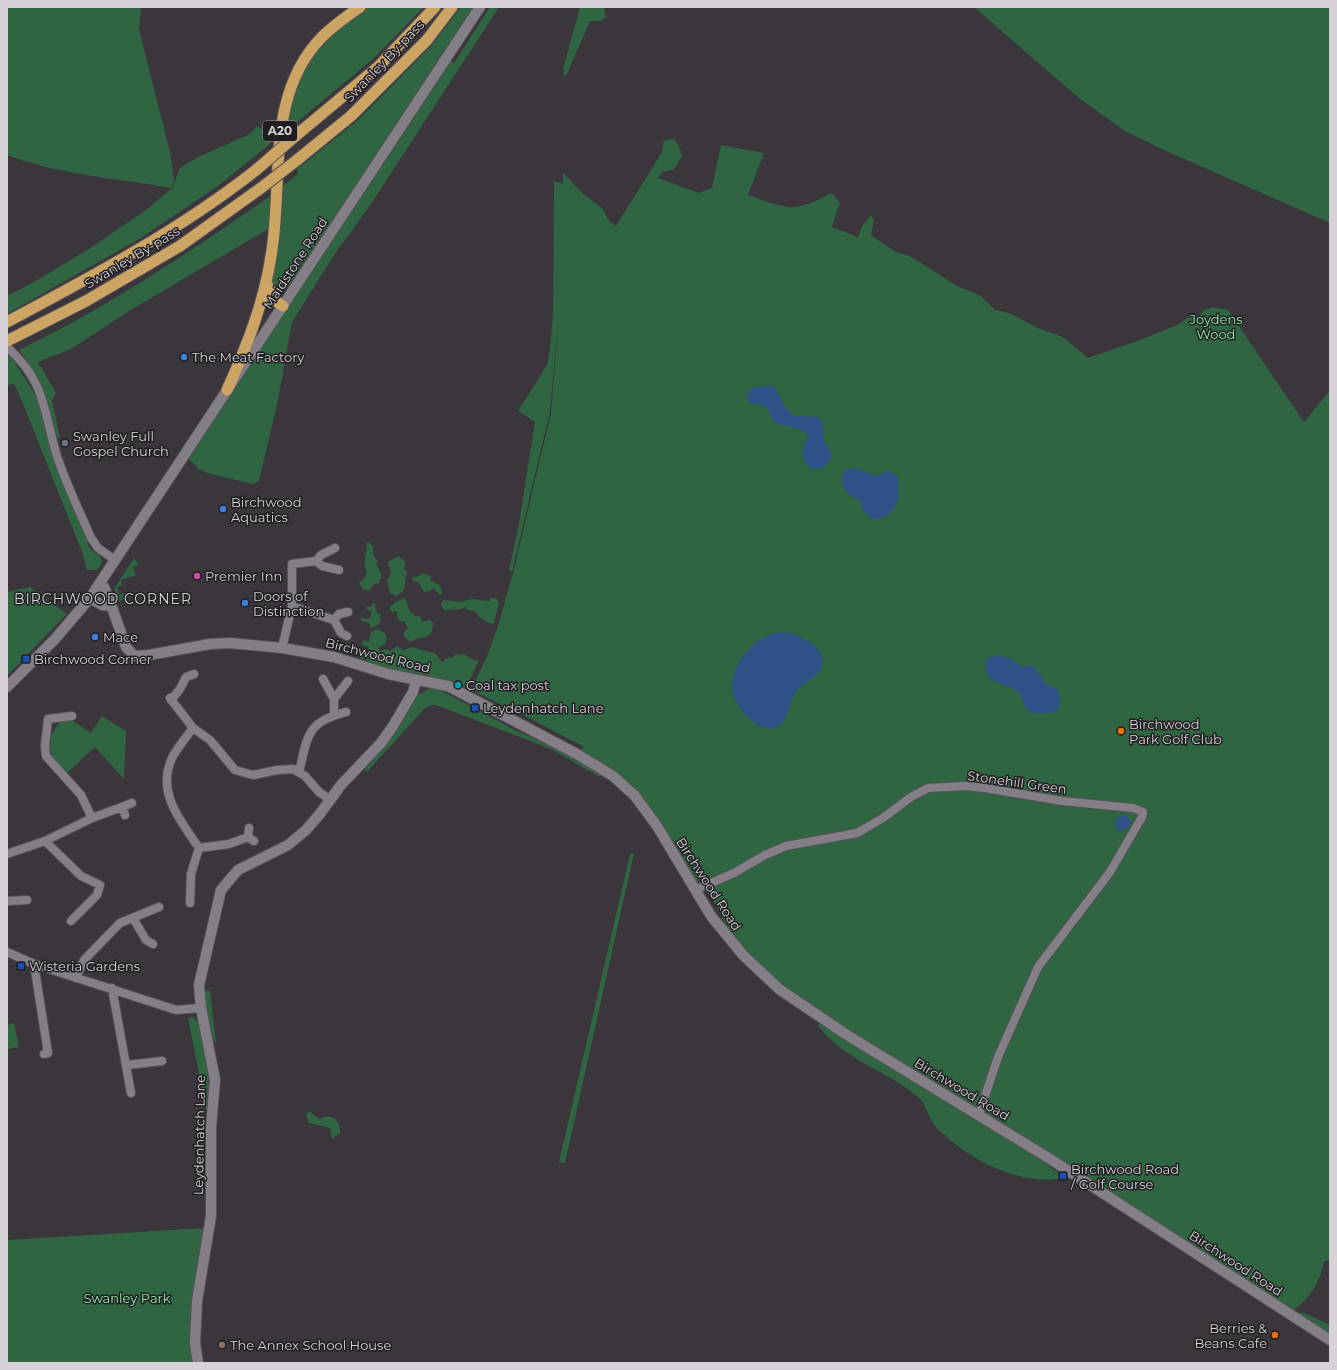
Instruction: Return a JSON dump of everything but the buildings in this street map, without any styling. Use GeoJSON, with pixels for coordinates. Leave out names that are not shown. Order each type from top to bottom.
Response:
{"type":"FeatureCollection","features":[{"type":"Feature","properties":{"kind":"highway","name":"A20"},"geometry":{"type":"LineString","coordinates":[[226,390],[248,343],[266,284],[272,248],[280,131],[288,93],[305,60],[321,38],[335,25],[360,7]]}},
{"type":"Feature","properties":{"kind":"highway","name":"Swanley By-pass"},"geometry":{"type":"LineString","coordinates":[[7,322],[77,285],[163,234],[256,170],[378,67],[435,7]]}},
{"type":"Feature","properties":{"kind":"highway","name":"Swanley By-pass"},"geometry":{"type":"LineString","coordinates":[[9,343],[86,301],[180,246],[260,188],[351,116],[427,40],[452,7]]}},
{"type":"Feature","properties":{"kind":"highway"},"geometry":{"type":"LineString","coordinates":[[266,284],[273,298],[283,306]]}},
{"type":"Feature","properties":{"kind":"street","name":"Maidstone Road"},"geometry":{"type":"LineString","coordinates":[[7,688],[55,639],[90,598],[480,7]]}},
{"type":"Feature","properties":{"kind":"street"},"geometry":{"type":"LineString","coordinates":[[9,343],[34,377],[43,398],[57,453],[91,538],[98,548],[115,560]]}},
{"type":"Feature","properties":{"kind":"street"},"geometry":{"type":"LineString","coordinates":[[282,648],[292,606],[292,564],[316,561],[321,555],[335,548]]}},
{"type":"Feature","properties":{"kind":"street"},"geometry":{"type":"LineString","coordinates":[[316,561],[322,566],[338,570]]}},
{"type":"Feature","properties":{"kind":"street","name":"Birchwood Road"},"geometry":{"type":"LineString","coordinates":[[99,584],[104,587],[126,647],[134,656],[221,644],[282,648],[334,657],[416,681],[448,686],[519,725],[577,754],[612,776],[635,796],[646,810],[694,890],[729,940],[779,989],[848,1035],[978,1114],[1143,1218],[1330,1340]]}},
{"type":"Feature","properties":{"kind":"street"},"geometry":{"type":"LineString","coordinates":[[90,598],[102,605],[110,606]]}},
{"type":"Feature","properties":{"kind":"street"},"geometry":{"type":"LineString","coordinates":[[292,606],[334,620],[341,633],[347,636]]}},
{"type":"Feature","properties":{"kind":"street"},"geometry":{"type":"LineString","coordinates":[[334,620],[339,614],[348,612]]}},
{"type":"Feature","properties":{"kind":"street"},"geometry":{"type":"LineString","coordinates":[[194,674],[186,677],[180,689],[170,699],[193,728],[210,740],[235,770],[253,775],[286,768],[294,769],[306,776],[319,792],[331,800]]}},
{"type":"Feature","properties":{"kind":"street"},"geometry":{"type":"LineString","coordinates":[[323,679],[334,699],[334,714]]}},
{"type":"Feature","properties":{"kind":"street"},"geometry":{"type":"LineString","coordinates":[[334,699],[348,681]]}},
{"type":"Feature","properties":{"kind":"street","name":"Leydenhatch Lane"},"geometry":{"type":"LineString","coordinates":[[198,1363],[195,1343],[197,1301],[211,1216],[210,1127],[216,1080],[200,1008],[200,980],[221,890],[238,870],[288,845],[306,830],[331,800],[341,785],[381,743],[413,692],[416,681]]}},
{"type":"Feature","properties":{"kind":"street"},"geometry":{"type":"LineString","coordinates":[[299,772],[311,730],[316,725],[334,714],[346,712]]}},
{"type":"Feature","properties":{"kind":"street"},"geometry":{"type":"LineString","coordinates":[[72,716],[48,719],[45,752],[49,761],[82,795],[92,818]]}},
{"type":"Feature","properties":{"kind":"street"},"geometry":{"type":"LineString","coordinates":[[193,728],[173,756],[168,772],[167,787],[174,811],[199,848]]}},
{"type":"Feature","properties":{"kind":"street","name":"Stonehill Green"},"geometry":{"type":"LineString","coordinates":[[694,890],[734,873],[765,855],[786,846],[857,832],[883,818],[911,797],[928,788],[965,786],[985,788],[1062,801],[1122,806],[1143,812],[1142,817],[1110,872],[1038,966],[998,1057],[978,1114]]}},
{"type":"Feature","properties":{"kind":"street"},"geometry":{"type":"LineString","coordinates":[[7,854],[46,841],[92,818],[132,803]]}},
{"type":"Feature","properties":{"kind":"street"},"geometry":{"type":"LineString","coordinates":[[122,807],[125,815]]}},
{"type":"Feature","properties":{"kind":"street"},"geometry":{"type":"LineString","coordinates":[[199,848],[251,839],[249,828]]}},
{"type":"Feature","properties":{"kind":"street"},"geometry":{"type":"LineString","coordinates":[[46,841],[80,876],[100,885],[97,895],[71,921]]}},
{"type":"Feature","properties":{"kind":"street"},"geometry":{"type":"LineString","coordinates":[[190,903],[190,874],[199,848]]}},
{"type":"Feature","properties":{"kind":"street"},"geometry":{"type":"LineString","coordinates":[[7,902],[27,900]]}},
{"type":"Feature","properties":{"kind":"street"},"geometry":{"type":"LineString","coordinates":[[76,978],[84,960],[120,923],[159,907]]}},
{"type":"Feature","properties":{"kind":"street"},"geometry":{"type":"LineString","coordinates":[[132,918],[146,940],[153,944]]}},
{"type":"Feature","properties":{"kind":"street"},"geometry":{"type":"LineString","coordinates":[[7,952],[34,964],[112,988],[176,1010],[200,1008]]}},
{"type":"Feature","properties":{"kind":"street"},"geometry":{"type":"LineString","coordinates":[[34,964],[48,1053],[44,1054]]}},
{"type":"Feature","properties":{"kind":"street"},"geometry":{"type":"LineString","coordinates":[[112,988],[131,1093]]}},
{"type":"Feature","properties":{"kind":"street"},"geometry":{"type":"LineString","coordinates":[[127,1065],[162,1061]]}},
{"type":"Feature","properties":{"kind":"green space"},"geometry":{"type":"Polygon","coordinates":[[[7,7],[141,7],[139,29],[170,152],[174,180],[171,188],[68,172],[27,162],[7,155],[7,7]]]}},
{"type":"Feature","properties":{"kind":"green space"},"geometry":{"type":"Polygon","coordinates":[[[367,7],[424,7],[373,59],[284,133],[293,96],[301,78],[315,54],[334,33],[367,7]]]}},
{"type":"Feature","properties":{"kind":"green space"},"geometry":{"type":"Polygon","coordinates":[[[461,7],[474,7],[287,289],[277,292],[274,289],[272,278],[280,188],[298,174],[297,169],[357,121],[432,45],[461,7]]]}},
{"type":"Feature","properties":{"kind":"green space"},"geometry":{"type":"Polygon","coordinates":[[[490,7],[499,7],[371,204],[334,255],[292,322],[278,400],[259,481],[253,484],[207,473],[199,469],[188,458],[450,61],[454,63],[490,7]]]}},
{"type":"Feature","properties":{"kind":"green space"},"geometry":{"type":"Polygon","coordinates":[[[580,7],[604,7],[606,17],[600,21],[590,21],[566,76],[564,75],[563,69],[580,7]]]}},
{"type":"Feature","properties":{"kind":"green space"},"geometry":{"type":"Polygon","coordinates":[[[974,7],[1330,7],[1330,223],[1166,151],[1125,131],[1080,99],[974,7]]]}},
{"type":"Feature","properties":{"kind":"green space"},"geometry":{"type":"Polygon","coordinates":[[[257,126],[268,133],[270,144],[218,186],[141,238],[7,314],[7,296],[84,252],[146,210],[172,188],[180,168],[198,157],[250,134],[257,126]]]}},
{"type":"Feature","properties":{"kind":"green space","name":"Joydens Wood"},"geometry":{"type":"Polygon","coordinates":[[[674,139],[679,146],[682,156],[674,169],[663,172],[658,178],[699,193],[712,188],[721,145],[764,153],[748,195],[772,204],[798,207],[818,200],[831,193],[840,202],[832,227],[858,237],[862,226],[871,215],[874,220],[871,235],[896,252],[910,256],[957,286],[981,296],[995,310],[1009,313],[1038,328],[1063,337],[1088,358],[1143,339],[1179,324],[1191,315],[1199,316],[1205,310],[1212,308],[1228,310],[1304,422],[1330,390],[1330,1259],[1324,1262],[1316,1285],[1308,1297],[1291,1313],[983,1111],[900,1067],[805,1007],[729,939],[721,914],[705,888],[713,882],[700,880],[697,882],[662,826],[581,751],[584,747],[471,690],[487,656],[497,629],[513,573],[551,413],[559,311],[550,412],[512,572],[509,571],[519,523],[535,422],[518,411],[547,365],[550,349],[553,312],[554,181],[563,184],[563,172],[582,193],[602,208],[610,222],[616,226],[662,152],[664,140],[674,139]]]}},
{"type":"Feature","properties":{"kind":"green space"},"geometry":{"type":"Polygon","coordinates":[[[272,195],[270,228],[129,311],[71,349],[38,362],[56,393],[52,400],[60,438],[57,438],[44,392],[34,371],[19,350],[85,316],[117,297],[211,237],[272,195]]]}},
{"type":"Feature","properties":{"kind":"green space"},"geometry":{"type":"Polygon","coordinates":[[[10,355],[38,399],[51,451],[90,549],[101,557],[102,564],[97,570],[87,570],[82,552],[24,406],[14,384],[7,385],[7,356],[10,355]]]}},
{"type":"Feature","properties":{"kind":"green space"},"geometry":{"type":"Polygon","coordinates":[[[369,542],[373,547],[373,554],[378,562],[376,564],[382,575],[379,583],[374,584],[369,591],[362,589],[359,582],[364,579],[367,572],[365,561],[367,543],[369,542]]]}},
{"type":"Feature","properties":{"kind":"green space"},"geometry":{"type":"Polygon","coordinates":[[[399,556],[406,561],[404,569],[407,573],[404,590],[396,596],[390,593],[387,580],[391,574],[388,562],[399,556]]]}},
{"type":"Feature","properties":{"kind":"green space"},"geometry":{"type":"Polygon","coordinates":[[[134,558],[139,565],[133,567],[136,575],[121,580],[122,585],[117,587],[119,595],[126,593],[127,598],[117,602],[114,591],[134,558]]]}},
{"type":"Feature","properties":{"kind":"green space"},"geometry":{"type":"Polygon","coordinates":[[[422,573],[431,576],[430,580],[440,585],[442,594],[440,595],[433,588],[430,591],[424,592],[419,583],[412,580],[413,577],[420,576],[422,573]]]}},
{"type":"Feature","properties":{"kind":"green space"},"geometry":{"type":"Polygon","coordinates":[[[30,587],[67,614],[7,676],[7,592],[30,587]]]}},
{"type":"Feature","properties":{"kind":"green space"},"geometry":{"type":"Polygon","coordinates":[[[404,598],[414,616],[420,616],[422,622],[430,620],[433,623],[429,636],[417,638],[410,642],[404,636],[404,632],[408,628],[404,621],[401,622],[397,617],[397,611],[392,612],[389,608],[394,603],[404,598]]]}},
{"type":"Feature","properties":{"kind":"green space"},"geometry":{"type":"Polygon","coordinates":[[[490,598],[496,598],[499,603],[494,623],[491,624],[479,617],[475,611],[467,610],[465,607],[462,609],[444,610],[441,605],[443,600],[461,602],[471,599],[489,601],[490,598]]]}},
{"type":"Feature","properties":{"kind":"green space"},"geometry":{"type":"Polygon","coordinates":[[[374,602],[377,613],[381,615],[379,618],[381,620],[378,625],[371,628],[369,623],[361,621],[360,618],[369,619],[372,612],[367,609],[367,607],[371,607],[374,602]]]}},
{"type":"Feature","properties":{"kind":"green space"},"geometry":{"type":"Polygon","coordinates":[[[377,629],[385,633],[387,639],[385,644],[378,648],[381,651],[385,649],[390,651],[397,646],[404,651],[414,647],[435,653],[442,662],[449,657],[452,658],[456,654],[464,654],[474,660],[479,660],[466,688],[440,679],[392,672],[367,662],[366,659],[361,659],[357,655],[360,652],[368,651],[368,647],[362,644],[362,642],[365,640],[369,642],[371,632],[377,629]]]}},
{"type":"Feature","properties":{"kind":"green space"},"geometry":{"type":"Polygon","coordinates":[[[432,688],[442,691],[515,730],[557,749],[603,776],[598,776],[551,749],[436,705],[431,705],[425,708],[367,772],[365,769],[387,744],[417,696],[432,688]]]}},
{"type":"Feature","properties":{"kind":"green space"},"geometry":{"type":"Polygon","coordinates":[[[102,716],[126,731],[124,779],[95,747],[67,773],[53,758],[50,748],[51,735],[60,722],[70,719],[91,733],[102,716]]]}},
{"type":"Feature","properties":{"kind":"green space"},"geometry":{"type":"Polygon","coordinates":[[[634,853],[565,1163],[559,1162],[630,854],[634,853]]]}},
{"type":"Feature","properties":{"kind":"green space"},"geometry":{"type":"Polygon","coordinates":[[[203,991],[210,991],[216,1043],[208,1034],[203,991]]]}},
{"type":"Feature","properties":{"kind":"green space"},"geometry":{"type":"Polygon","coordinates":[[[193,1017],[201,1025],[212,1077],[210,1114],[202,1100],[198,1084],[199,1073],[188,1018],[193,1017]]]}},
{"type":"Feature","properties":{"kind":"green space"},"geometry":{"type":"Polygon","coordinates":[[[821,1022],[1041,1160],[1065,1178],[1048,1180],[1013,1174],[995,1168],[963,1150],[933,1124],[924,1104],[919,1098],[907,1088],[852,1056],[840,1047],[828,1037],[818,1025],[821,1022]]]}},
{"type":"Feature","properties":{"kind":"green space"},"geometry":{"type":"Polygon","coordinates":[[[14,1023],[19,1047],[7,1049],[7,1025],[14,1023]]]}},
{"type":"Feature","properties":{"kind":"green space"},"geometry":{"type":"Polygon","coordinates":[[[309,1111],[319,1119],[329,1116],[332,1117],[337,1121],[340,1133],[332,1139],[330,1128],[309,1123],[306,1115],[309,1111]]]}},
{"type":"Feature","properties":{"kind":"green space","name":"Swanley Park"},"geometry":{"type":"Polygon","coordinates":[[[205,1228],[195,1363],[7,1363],[7,1240],[205,1228]]]}},
{"type":"Feature","properties":{"kind":"green space"},"geometry":{"type":"Polygon","coordinates":[[[1302,1312],[1330,1325],[1330,1334],[1299,1314],[1302,1312]]]}},
{"type":"Feature","properties":{"kind":"water"},"geometry":{"type":"Polygon","coordinates":[[[772,386],[776,389],[785,407],[794,416],[817,417],[823,423],[824,441],[832,454],[830,460],[823,468],[813,469],[805,463],[803,450],[808,436],[806,433],[802,430],[775,423],[766,406],[753,404],[748,401],[747,393],[755,387],[772,386]]]}},
{"type":"Feature","properties":{"kind":"water"},"geometry":{"type":"Polygon","coordinates":[[[855,468],[876,476],[889,471],[898,477],[898,499],[894,509],[886,516],[876,519],[871,518],[866,514],[859,499],[851,496],[843,486],[842,477],[845,470],[855,468]]]}},
{"type":"Feature","properties":{"kind":"water"},"geometry":{"type":"Polygon","coordinates":[[[782,632],[797,636],[813,645],[822,657],[822,665],[818,673],[811,680],[797,690],[782,723],[771,729],[756,724],[742,711],[733,694],[733,678],[741,659],[747,651],[763,638],[782,632]]]}},
{"type":"Feature","properties":{"kind":"water"},"geometry":{"type":"Polygon","coordinates":[[[998,655],[1010,658],[1022,667],[1030,665],[1035,668],[1045,683],[1058,690],[1060,700],[1058,710],[1050,713],[1031,712],[1028,710],[1020,695],[1016,691],[990,678],[987,674],[987,658],[998,655]]]}},
{"type":"Feature","properties":{"kind":"water"},"geometry":{"type":"Polygon","coordinates":[[[1126,815],[1132,822],[1122,830],[1115,828],[1116,818],[1126,815]]]}},
{"type":"Feature","properties":{"kind":"place","name":"The Meat Factory"},"geometry":{"type":"Point","coordinates":[184,357]}},
{"type":"Feature","properties":{"kind":"place","name":"Swanley Full Gospel Church"},"geometry":{"type":"Point","coordinates":[65,443]}},
{"type":"Feature","properties":{"kind":"place","name":"Birchwood Aquatics"},"geometry":{"type":"Point","coordinates":[223,509]}},
{"type":"Feature","properties":{"kind":"place","name":"Premier Inn"},"geometry":{"type":"Point","coordinates":[197,576]}},
{"type":"Feature","properties":{"kind":"place","name":"Doors of Distinction"},"geometry":{"type":"Point","coordinates":[245,603]}},
{"type":"Feature","properties":{"kind":"place","name":"Mace"},"geometry":{"type":"Point","coordinates":[95,637]}},
{"type":"Feature","properties":{"kind":"place","name":"Birchwood Corner"},"geometry":{"type":"Point","coordinates":[26,659]}},
{"type":"Feature","properties":{"kind":"place","name":"Coal tax post"},"geometry":{"type":"Point","coordinates":[458,685]}},
{"type":"Feature","properties":{"kind":"place","name":"Leydenhatch Lane"},"geometry":{"type":"Point","coordinates":[475,708]}},
{"type":"Feature","properties":{"kind":"place","name":"Birchwood Park Golf Club"},"geometry":{"type":"Point","coordinates":[1121,731]}},
{"type":"Feature","properties":{"kind":"place","name":"Wisteria Gardens"},"geometry":{"type":"Point","coordinates":[21,966]}},
{"type":"Feature","properties":{"kind":"place","name":"Birchwood Road / Golf Course"},"geometry":{"type":"Point","coordinates":[1063,1176]}},
{"type":"Feature","properties":{"kind":"place","name":"Berries & Beans Cafe"},"geometry":{"type":"Point","coordinates":[1275,1335]}},
{"type":"Feature","properties":{"kind":"place","name":"The Annex School House"},"geometry":{"type":"Point","coordinates":[222,1345]}},
{"type":"Feature","properties":{"kind":"district","name":"BIRCHWOOD CORNER"},"geometry":{"type":"Point","coordinates":[103,599]}}]}
